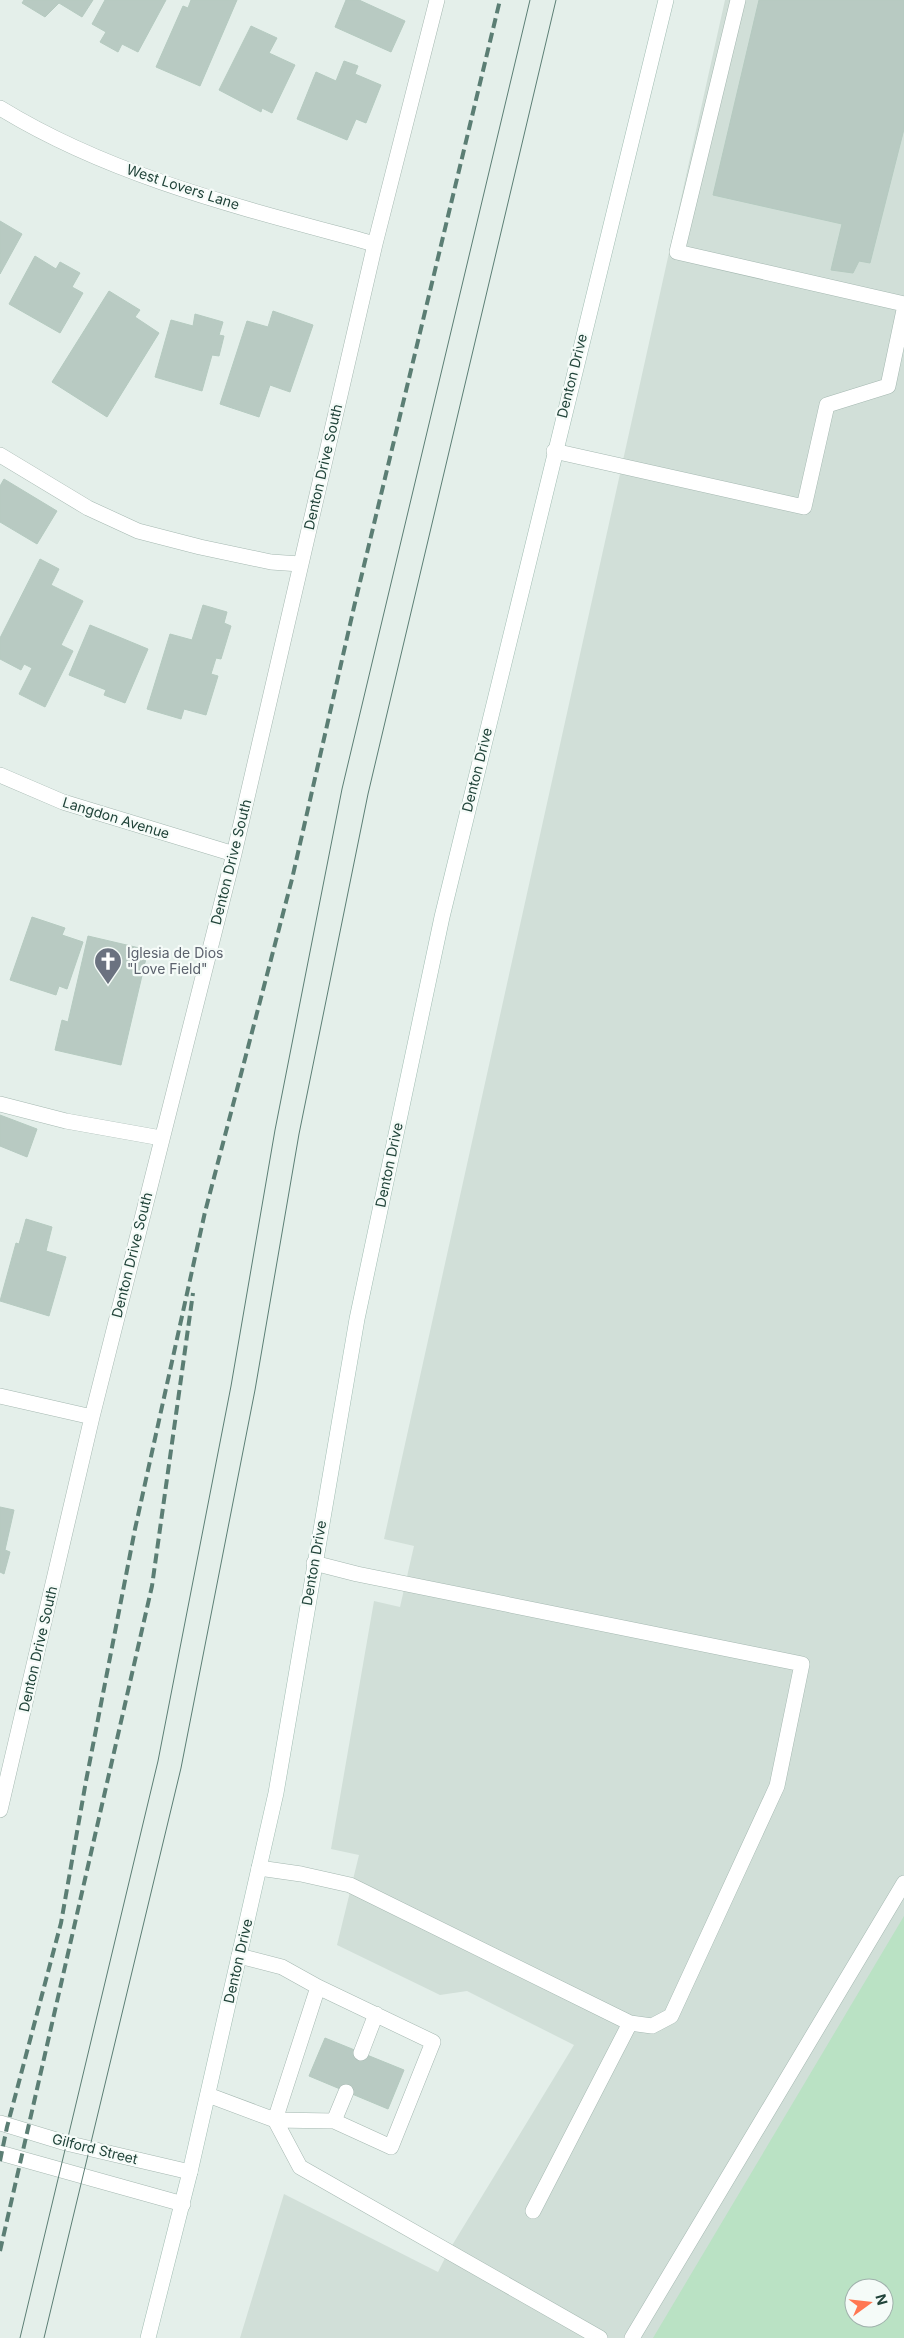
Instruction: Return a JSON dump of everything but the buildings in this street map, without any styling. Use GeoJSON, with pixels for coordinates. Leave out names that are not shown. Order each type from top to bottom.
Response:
{"type":"FeatureCollection","features":[{"type":"Feature","properties":{"kind":"street","name":"Denton Drive South"},"geometry":{"type":"LineString","coordinates":[[0,1810],[92,1417],[234,854],[375,244],[437,0]]}},
{"type":"Feature","properties":{"kind":"street","name":"Denton Drive"},"geometry":{"type":"LineString","coordinates":[[148,2338],[190,2172],[276,1793],[356,1319],[440,926],[554,450],[666,0]]}},
{"type":"Feature","properties":{"kind":"street"},"geometry":{"type":"LineString","coordinates":[[738,0],[677,252],[904,304]]}},
{"type":"Feature","properties":{"kind":"street","name":"West Lovers Lane"},"geometry":{"type":"LineString","coordinates":[[0,108],[68,145],[159,182],[375,244]]}},
{"type":"Feature","properties":{"kind":"street"},"geometry":{"type":"LineString","coordinates":[[554,450],[804,508],[827,405],[888,386],[904,310]]}},
{"type":"Feature","properties":{"kind":"street"},"geometry":{"type":"LineString","coordinates":[[0,455],[88,508],[138,531],[271,562],[300,564]]}},
{"type":"Feature","properties":{"kind":"street","name":"Langdon Avenue"},"geometry":{"type":"LineString","coordinates":[[0,775],[62,802],[234,854]]}},
{"type":"Feature","properties":{"kind":"street"},"geometry":{"type":"LineString","coordinates":[[0,1104],[66,1121],[161,1138]]}},
{"type":"Feature","properties":{"kind":"street"},"geometry":{"type":"LineString","coordinates":[[0,1396],[92,1417]]}},
{"type":"Feature","properties":{"kind":"street"},"geometry":{"type":"LineString","coordinates":[[259,1868],[350,1884],[630,2023],[652,2026],[672,2016],[777,1786],[802,1664],[314,1564]]}},
{"type":"Feature","properties":{"kind":"street"},"geometry":{"type":"LineString","coordinates":[[632,2338],[904,1883]]}},
{"type":"Feature","properties":{"kind":"street"},"geometry":{"type":"LineString","coordinates":[[208,2095],[275,2120],[334,2121],[391,2147],[433,2042],[318,1987],[282,1967],[240,1956]]}},
{"type":"Feature","properties":{"kind":"street"},"geometry":{"type":"LineString","coordinates":[[318,1987],[275,2120],[300,2167],[600,2338]]}},
{"type":"Feature","properties":{"kind":"street"},"geometry":{"type":"LineString","coordinates":[[361,2053],[376,2014]]}},
{"type":"Feature","properties":{"kind":"street"},"geometry":{"type":"LineString","coordinates":[[533,2211],[630,2023]]}},
{"type":"Feature","properties":{"kind":"street"},"geometry":{"type":"LineString","coordinates":[[334,2121],[346,2092]]}},
{"type":"Feature","properties":{"kind":"street","name":"Gilford Street"},"geometry":{"type":"LineString","coordinates":[[0,2123],[66,2143],[190,2172]]}},
{"type":"Feature","properties":{"kind":"street","name":"Gilford Street"},"geometry":{"type":"LineString","coordinates":[[0,2153],[182,2204]]}},
{"type":"Feature","properties":{"kind":"shaded area"},"geometry":{"type":"Polygon","coordinates":[[[725,0],[904,0],[904,2338],[240,2338],[284,2194],[438,2272],[448,2252],[574,2045],[467,1991],[440,1995],[337,1945],[359,1855],[331,1849],[374,1601],[400,1607],[414,1546],[384,1539],[725,0]]]}},
{"type":"Feature","properties":{"kind":"green space"},"geometry":{"type":"Polygon","coordinates":[[[904,1916],[904,2338],[653,2338],[904,1916]]]}},
{"type":"Feature","properties":{"kind":"tram line"},"geometry":{"type":"LineString","coordinates":[[20,2338],[158,1761],[231,1386],[275,1130],[342,789],[530,0]]}},
{"type":"Feature","properties":{"kind":"tram line"},"geometry":{"type":"LineString","coordinates":[[44,2338],[181,1768],[255,1390],[299,1134],[368,794],[556,0]]}},
{"type":"Feature","properties":{"kind":"railway"},"geometry":{"type":"LineString","coordinates":[[0,2161],[7,2127],[61,1923],[86,1781],[135,1529],[205,1212],[292,879],[354,607],[500,0]]}},
{"type":"Feature","properties":{"kind":"railway"},"geometry":{"type":"LineString","coordinates":[[0,2251],[152,1586],[193,1293]]}},
{"type":"Feature","properties":{"kind":"place","name":"Iglesia de Dios \"Love Field\""},"geometry":{"type":"Point","coordinates":[108,985]}}]}
